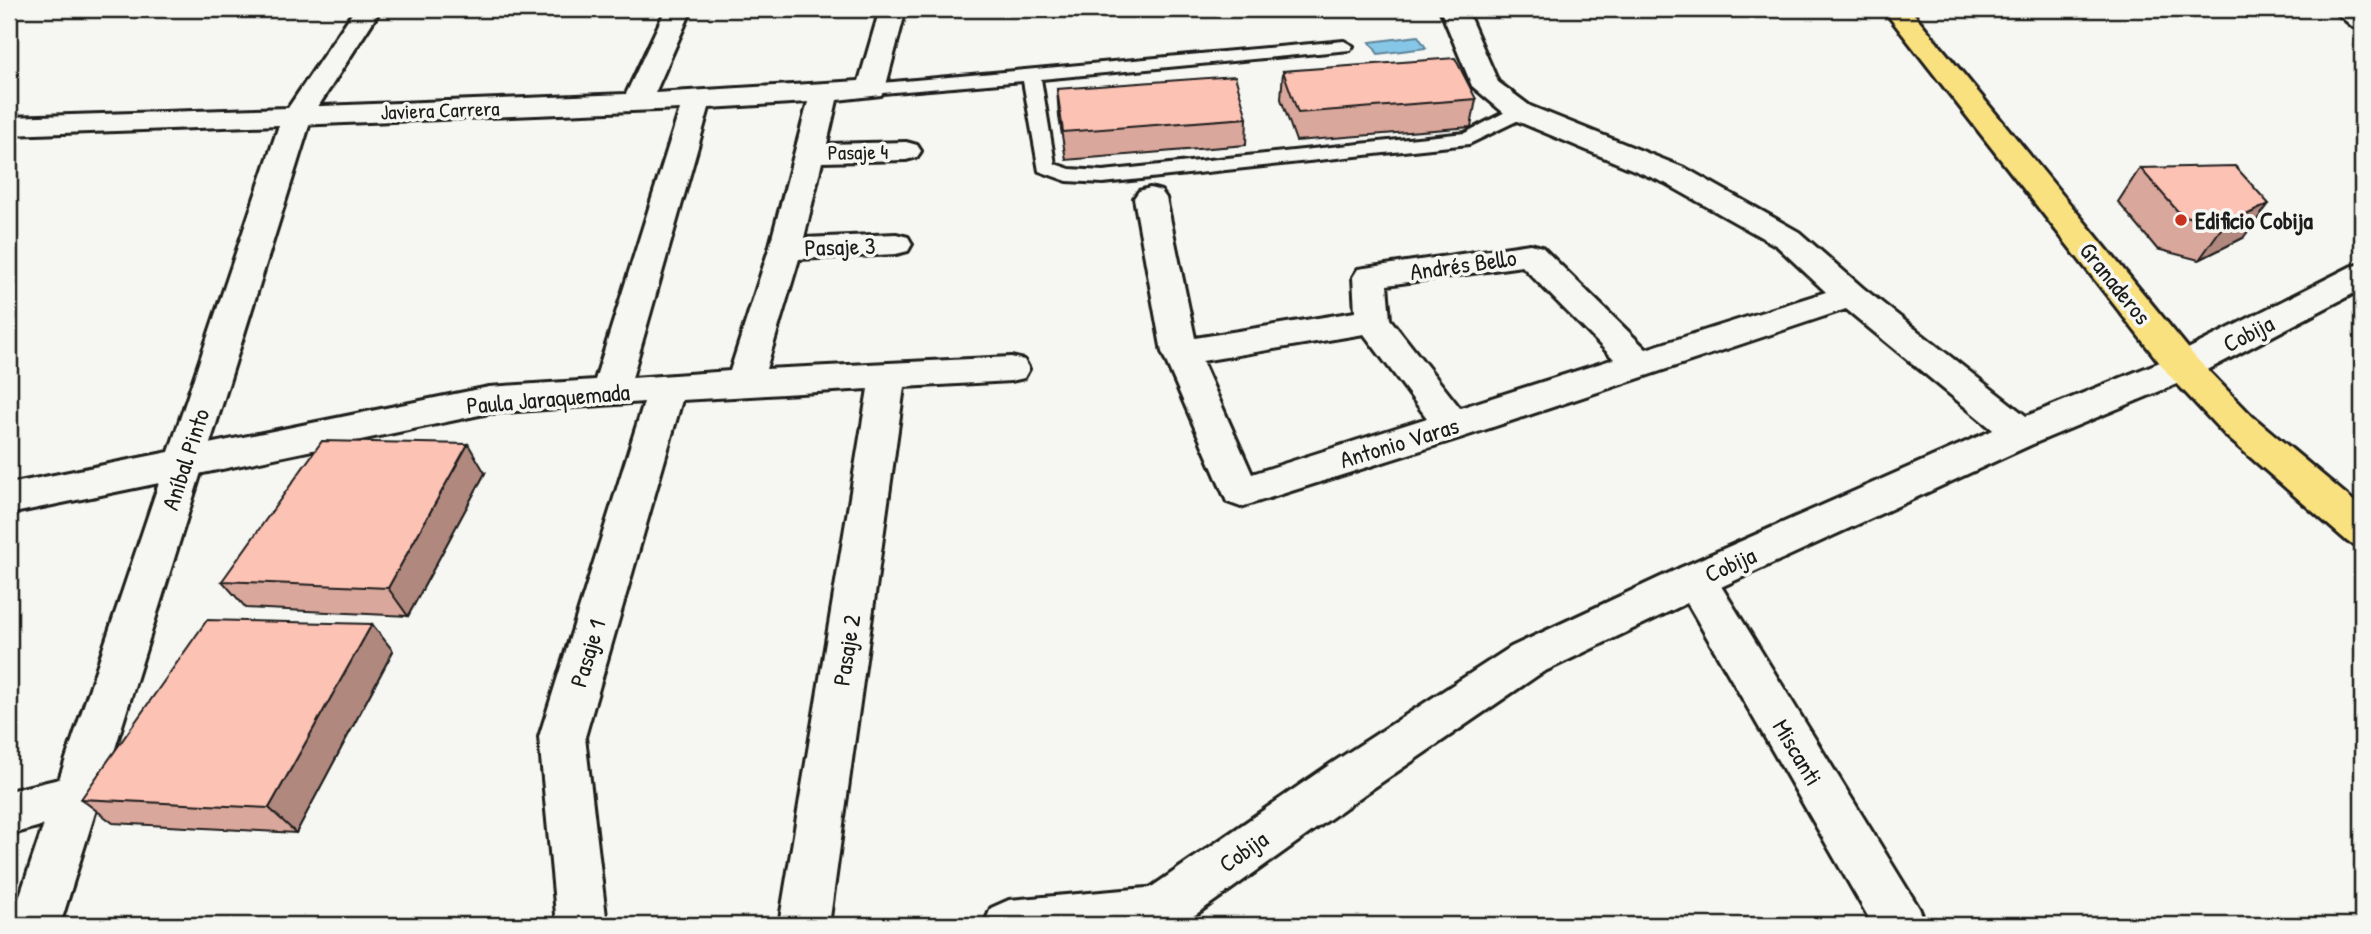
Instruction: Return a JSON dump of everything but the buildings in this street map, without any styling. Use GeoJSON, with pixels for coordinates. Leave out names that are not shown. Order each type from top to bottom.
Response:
{"type":"FeatureCollection","features":[{"type":"Feature","properties":{"kind":"main road","name":"Granaderos"},"geometry":{"type":"LineString","coordinates":[[1896,9],[2183,367],[2239,426],[2362,531]]}},
{"type":"Feature","properties":{"kind":"street","name":"Aníbal Pinto"},"geometry":{"type":"LineString","coordinates":[[35,925],[297,116],[368,9]]}},
{"type":"Feature","properties":{"kind":"street"},"geometry":{"type":"LineString","coordinates":[[636,103],[679,9]]}},
{"type":"Feature","properties":{"kind":"street"},"geometry":{"type":"LineString","coordinates":[[871,89],[893,9]]}},
{"type":"Feature","properties":{"kind":"street"},"geometry":{"type":"LineString","coordinates":[[1453,9],[1486,86],[1520,112],[1687,182],[1788,239],[1851,296],[2022,433]]}},
{"type":"Feature","properties":{"kind":"street"},"geometry":{"type":"LineString","coordinates":[[2345,9],[2362,21]]}},
{"type":"Feature","properties":{"kind":"street","name":"Javiera Carrera"},"geometry":{"type":"LineString","coordinates":[[9,126],[636,103],[871,89]]}},
{"type":"Feature","properties":{"kind":"street"},"geometry":{"type":"LineString","coordinates":[[744,383],[785,249],[825,91]]}},
{"type":"Feature","properties":{"kind":"street"},"geometry":{"type":"LineString","coordinates":[[610,392],[697,100]]}},
{"type":"Feature","properties":{"kind":"street","name":"Pasaje 4"},"geometry":{"type":"LineString","coordinates":[[810,153],[906,151]]}},
{"type":"Feature","properties":{"kind":"street","name":"Antonio Varas"},"geometry":{"type":"LineString","coordinates":[[1150,198],[1180,352],[1241,492],[1851,296]]}},
{"type":"Feature","properties":{"kind":"street","name":"Pasaje 3"},"geometry":{"type":"LineString","coordinates":[[785,249],[896,244]]}},
{"type":"Feature","properties":{"kind":"street","name":"Andrés Bello"},"geometry":{"type":"LineString","coordinates":[[1373,321],[1370,277],[1530,254],[1639,363]]}},
{"type":"Feature","properties":{"kind":"street","name":"Cobija"},"geometry":{"type":"LineString","coordinates":[[1148,918],[1349,778],[1526,660],[1695,580],[2022,433],[2183,367],[2362,275]]}},
{"type":"Feature","properties":{"kind":"street"},"geometry":{"type":"LineString","coordinates":[[1180,352],[1373,321],[1453,426]]}},
{"type":"Feature","properties":{"kind":"street","name":"Paula Jaraquemada"},"geometry":{"type":"LineString","coordinates":[[9,499],[489,400],[1011,369]]}},
{"type":"Feature","properties":{"kind":"street","name":"Pasaje 2"},"geometry":{"type":"LineString","coordinates":[[804,925],[888,375]]}},
{"type":"Feature","properties":{"kind":"street","name":"Pasaje 1"},"geometry":{"type":"LineString","coordinates":[[582,925],[562,737],[667,388]]}},
{"type":"Feature","properties":{"kind":"street","name":"Miscanti"},"geometry":{"type":"LineString","coordinates":[[1695,580],[1901,925]]}},
{"type":"Feature","properties":{"kind":"street"},"geometry":{"type":"LineString","coordinates":[[9,813],[76,796]]}},
{"type":"Feature","properties":{"kind":"street"},"geometry":{"type":"LineString","coordinates":[[1009,925],[1148,918]]}},
{"type":"Feature","properties":{"kind":"lane"},"geometry":{"type":"LineString","coordinates":[[871,89],[1344,46]]}},
{"type":"Feature","properties":{"kind":"lane"},"geometry":{"type":"LineString","coordinates":[[1031,75],[1046,167],[1067,175],[1103,177],[1469,138],[1520,112]]}},
{"type":"Feature","properties":{"kind":"water"},"geometry":{"type":"Polygon","coordinates":[[[1418,36],[1426,48],[1378,54],[1370,42],[1418,36]]]}},
{"type":"Feature","properties":{"kind":"place","name":"Edificio Cobija"},"geometry":{"type":"Point","coordinates":[2181,220]}}]}
